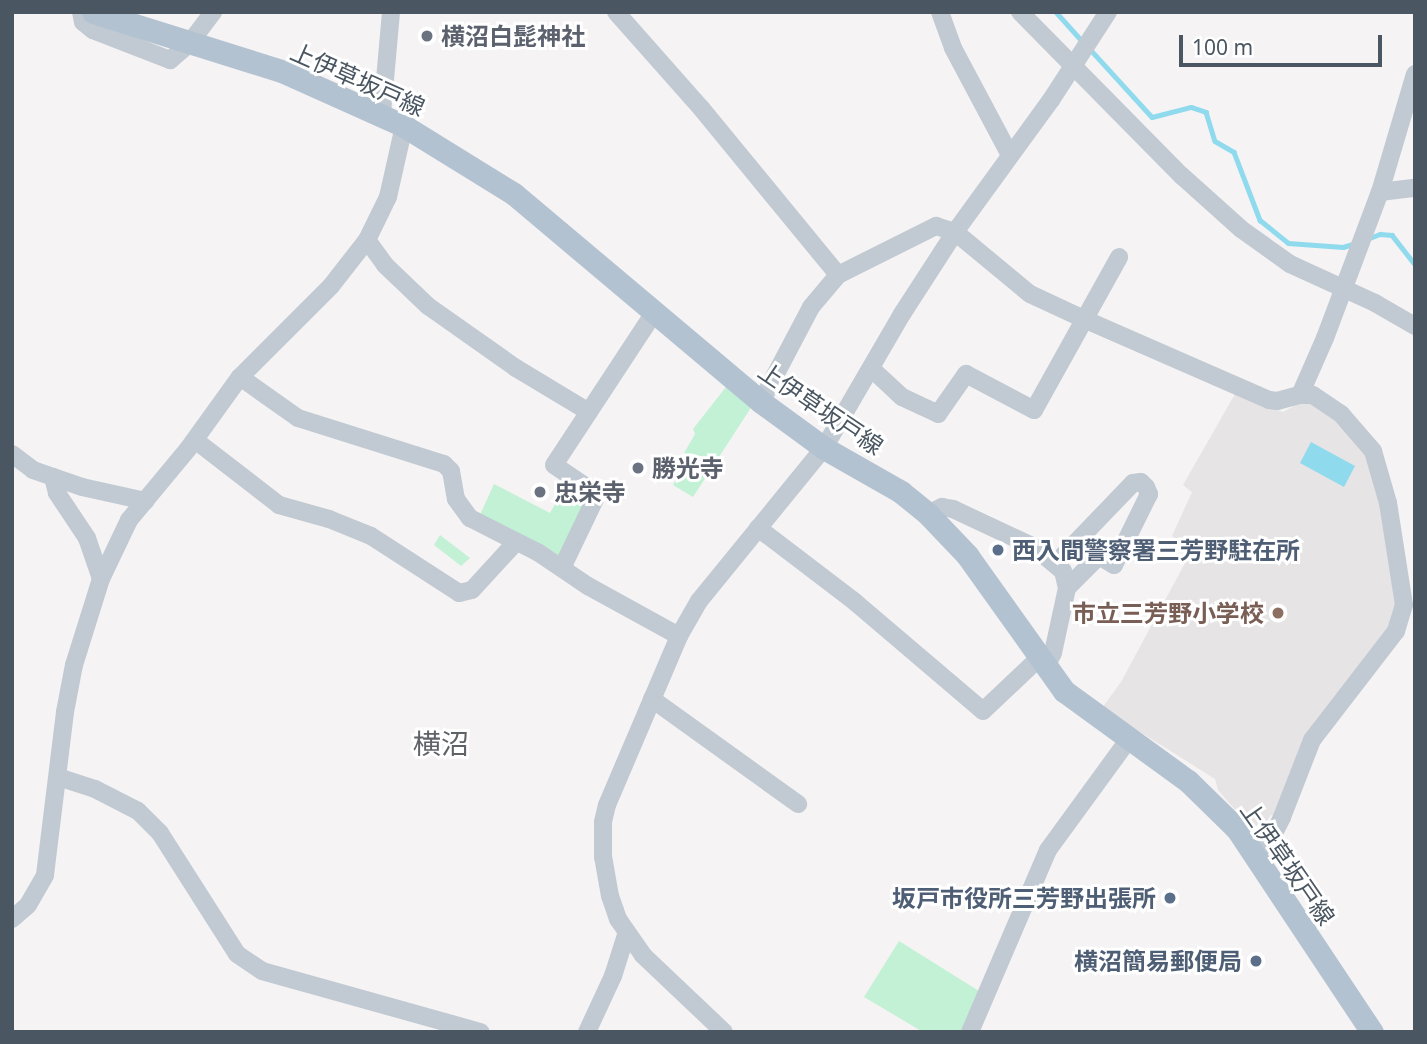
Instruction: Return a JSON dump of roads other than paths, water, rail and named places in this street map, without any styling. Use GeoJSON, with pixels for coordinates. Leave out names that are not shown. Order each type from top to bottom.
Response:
{"type":"FeatureCollection","features":[{"type":"Feature","properties":{"kind":"main road","name":"上伊草坂戸線"},"geometry":{"type":"LineString","coordinates":[[103,14],[190,44],[285,72],[382,113],[404,126],[514,194],[761,402],[824,448],[901,492],[928,514],[967,555],[1042,663],[1072,697],[1188,781],[1214,805],[1255,855],[1372,1032]]}},
{"type":"Feature","properties":{"kind":"street"},"geometry":{"type":"LineString","coordinates":[[82,12],[83,22],[93,30],[170,60],[190,44],[213,12]]}},
{"type":"Feature","properties":{"kind":"street"},"geometry":{"type":"LineString","coordinates":[[382,113],[391,12]]}},
{"type":"Feature","properties":{"kind":"street"},"geometry":{"type":"LineString","coordinates":[[616,12],[701,108],[838,275]]}},
{"type":"Feature","properties":{"kind":"street"},"geometry":{"type":"LineString","coordinates":[[940,12],[953,48],[1010,155]]}},
{"type":"Feature","properties":{"kind":"street"},"geometry":{"type":"LineString","coordinates":[[1020,12],[1182,176],[1241,229],[1290,264],[1375,303],[1415,326]]}},
{"type":"Feature","properties":{"kind":"street"},"geometry":{"type":"LineString","coordinates":[[724,1032],[626,935],[610,896],[603,857],[603,822],[679,636],[699,601],[824,448],[902,314],[955,232],[1074,66],[1108,12]]}},
{"type":"Feature","properties":{"kind":"street"},"geometry":{"type":"LineString","coordinates":[[1300,395],[1325,338],[1380,192],[1415,74]]}},
{"type":"Feature","properties":{"kind":"street"},"geometry":{"type":"LineString","coordinates":[[12,919],[28,905],[45,875],[65,712],[74,664],[101,579],[129,520],[195,440],[240,377],[331,286],[367,240],[387,197],[404,126]]}},
{"type":"Feature","properties":{"kind":"street"},"geometry":{"type":"LineString","coordinates":[[1380,192],[1415,188]]}},
{"type":"Feature","properties":{"kind":"street"},"geometry":{"type":"LineString","coordinates":[[761,402],[811,307],[838,275],[936,226],[955,232],[1030,294],[1086,320],[1269,400],[1313,395],[1341,414],[1373,451],[1383,481],[1399,558],[1404,605],[1401,622],[1318,729],[1277,827],[1255,855]]}},
{"type":"Feature","properties":{"kind":"street"},"geometry":{"type":"LineString","coordinates":[[367,240],[385,265],[428,306],[516,368],[589,412]]}},
{"type":"Feature","properties":{"kind":"street"},"geometry":{"type":"LineString","coordinates":[[874,371],[896,393],[938,414],[965,374],[1034,410],[1119,257]]}},
{"type":"Feature","properties":{"kind":"street"},"geometry":{"type":"LineString","coordinates":[[562,568],[595,499],[586,493],[585,485],[554,466],[655,311]]}},
{"type":"Feature","properties":{"kind":"street"},"geometry":{"type":"LineString","coordinates":[[240,377],[298,418],[444,464],[451,471],[456,499],[461,509],[470,517],[679,636]]}},
{"type":"Feature","properties":{"kind":"street"},"geometry":{"type":"LineString","coordinates":[[195,440],[279,505],[329,519],[371,536],[459,593],[472,590],[515,543]]}},
{"type":"Feature","properties":{"kind":"street"},"geometry":{"type":"LineString","coordinates":[[12,454],[33,470],[145,501]]}},
{"type":"Feature","properties":{"kind":"street"},"geometry":{"type":"LineString","coordinates":[[53,477],[57,493],[86,538],[101,579]]}},
{"type":"Feature","properties":{"kind":"street"},"geometry":{"type":"LineString","coordinates":[[1056,563],[1132,483],[1141,482],[1146,487],[1149,494],[1114,565],[1099,555],[1067,588]]}},
{"type":"Feature","properties":{"kind":"street"},"geometry":{"type":"LineString","coordinates":[[758,528],[855,603],[983,711],[1053,653],[1067,588],[1065,577],[1056,563],[1034,547],[953,509],[942,507],[928,514]]}},
{"type":"Feature","properties":{"kind":"street"},"geometry":{"type":"LineString","coordinates":[[1399,558],[1415,570]]}},
{"type":"Feature","properties":{"kind":"street"},"geometry":{"type":"LineString","coordinates":[[652,699],[798,804]]}},
{"type":"Feature","properties":{"kind":"street"},"geometry":{"type":"LineString","coordinates":[[970,1032],[1048,850],[1129,739]]}},
{"type":"Feature","properties":{"kind":"street"},"geometry":{"type":"LineString","coordinates":[[58,777],[113,797],[138,811],[160,833],[237,954],[262,971],[481,1032]]}},
{"type":"Feature","properties":{"kind":"street"},"geometry":{"type":"LineString","coordinates":[[587,1032],[605,996],[626,935]]}},
{"type":"Feature","properties":{"kind":"water"},"geometry":{"type":"Polygon","coordinates":[[[1311,442],[1355,466],[1344,487],[1300,463],[1311,442]]]}},
{"type":"Feature","properties":{"kind":"waterway"},"geometry":{"type":"LineString","coordinates":[[1056,12],[1083,42]]}},
{"type":"Feature","properties":{"kind":"waterway"},"geometry":{"type":"LineString","coordinates":[[1089,48],[1152,117],[1191,107],[1206,112],[1215,141],[1234,152],[1260,220],[1288,243],[1343,247],[1356,243]]}},
{"type":"Feature","properties":{"kind":"waterway"},"geometry":{"type":"LineString","coordinates":[[1367,239],[1380,234],[1392,235],[1415,264]]}},
{"type":"Feature","properties":{"kind":"place","name":"横沼白髭神社"},"geometry":{"type":"Point","coordinates":[427,36]}},
{"type":"Feature","properties":{"kind":"place","name":"勝光寺"},"geometry":{"type":"Point","coordinates":[638,468]}},
{"type":"Feature","properties":{"kind":"place","name":"忠栄寺"},"geometry":{"type":"Point","coordinates":[540,492]}},
{"type":"Feature","properties":{"kind":"place","name":"西入間警察署三芳野駐在所"},"geometry":{"type":"Point","coordinates":[998,550]}},
{"type":"Feature","properties":{"kind":"place","name":"市立三芳野小学校"},"geometry":{"type":"Point","coordinates":[1278,613]}},
{"type":"Feature","properties":{"kind":"place","name":"坂戸市役所三芳野出張所"},"geometry":{"type":"Point","coordinates":[1170,898]}},
{"type":"Feature","properties":{"kind":"place","name":"横沼簡易郵便局"},"geometry":{"type":"Point","coordinates":[1256,961]}},
{"type":"Feature","properties":{"kind":"district","name":"横沼"},"geometry":{"type":"Point","coordinates":[441,743]}}]}
